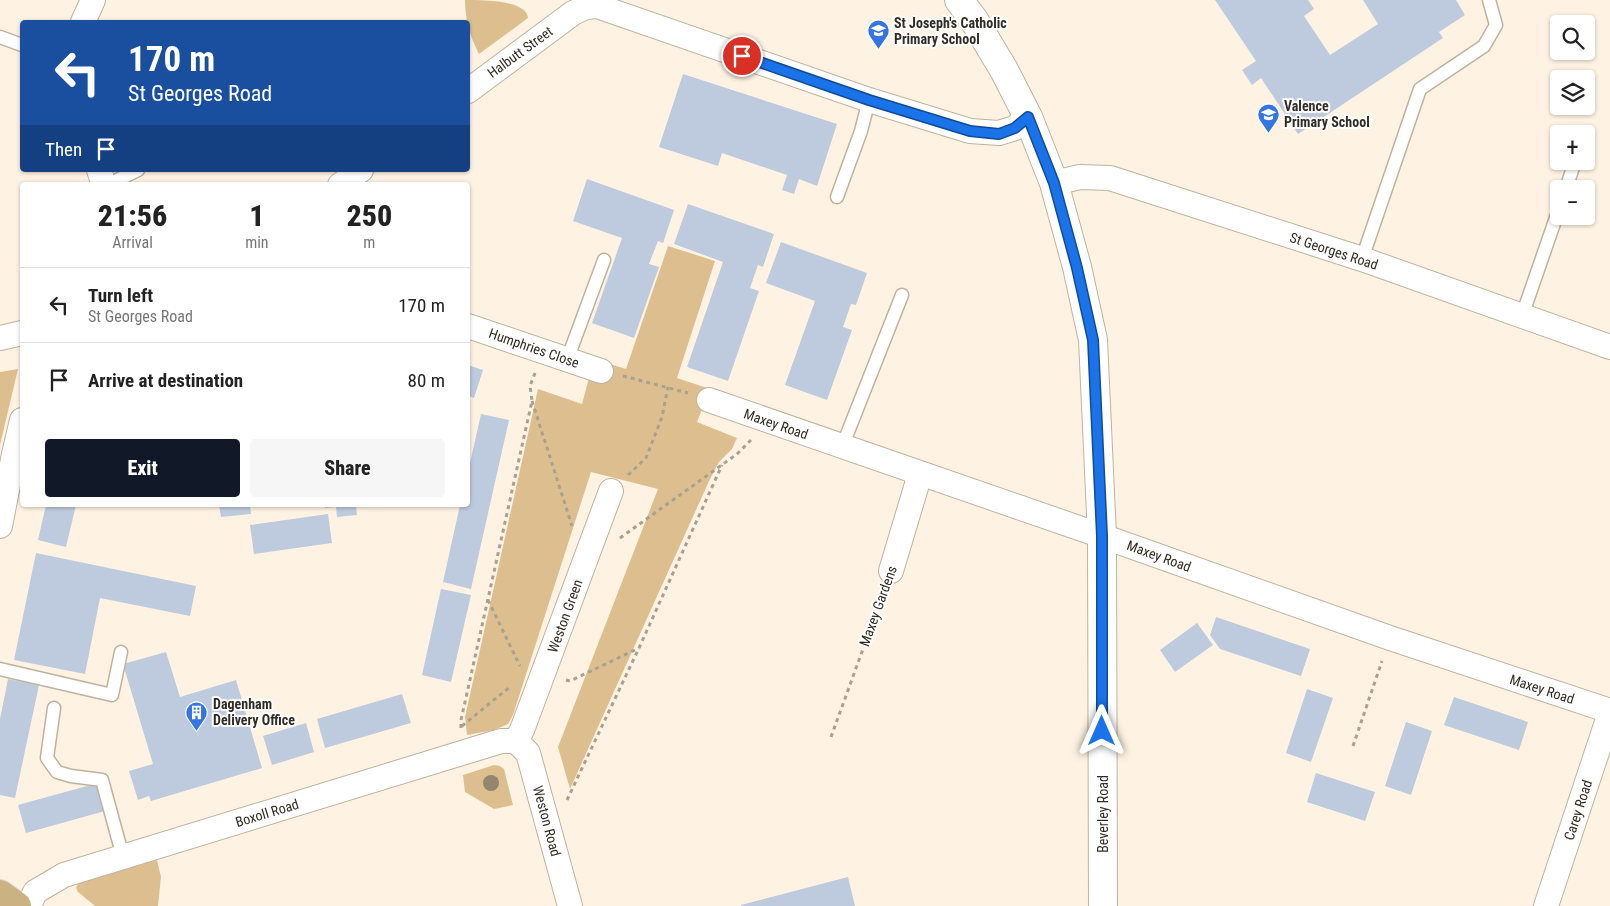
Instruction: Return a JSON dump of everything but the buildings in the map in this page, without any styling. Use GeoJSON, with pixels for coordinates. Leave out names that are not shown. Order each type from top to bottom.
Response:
{"type":"FeatureCollection","features":[{"type":"Feature","properties":{"kind":"main road"},"geometry":{"type":"LineString","coordinates":[[0,894],[17,906]]}},
{"type":"Feature","properties":{"kind":"street"},"geometry":{"type":"LineString","coordinates":[[84,20],[93,0]]}},
{"type":"Feature","properties":{"kind":"street","name":"Beverley Road"},"geometry":{"type":"LineString","coordinates":[[959,0],[974,20],[1004,70],[1028,117],[1054,183],[1077,268],[1093,340],[1102,536],[1103,906]]}},
{"type":"Feature","properties":{"kind":"street"},"geometry":{"type":"LineString","coordinates":[[567,7],[597,6],[869,100],[970,131],[999,134],[1015,128],[1028,117]]}},
{"type":"Feature","properties":{"kind":"street","name":"Halbutt Street"},"geometry":{"type":"LineString","coordinates":[[470,89],[567,7]]}},
{"type":"Feature","properties":{"kind":"street"},"geometry":{"type":"LineString","coordinates":[[344,182],[358,172]]}},
{"type":"Feature","properties":{"kind":"street","name":"St Georges Road"},"geometry":{"type":"LineString","coordinates":[[1054,183],[1080,177],[1110,178],[1362,259],[1610,347]]}},
{"type":"Feature","properties":{"kind":"street","name":"Humphries Close"},"geometry":{"type":"LineString","coordinates":[[470,327],[601,371]]}},
{"type":"Feature","properties":{"kind":"street"},"geometry":{"type":"LineString","coordinates":[[0,338],[20,333]]}},
{"type":"Feature","properties":{"kind":"street","name":"Maxey Road"},"geometry":{"type":"LineString","coordinates":[[709,400],[1390,638],[1610,712]]}},
{"type":"Feature","properties":{"kind":"street"},"geometry":{"type":"LineString","coordinates":[[0,526],[20,428]]}},
{"type":"Feature","properties":{"kind":"street","name":"Maxey Gardens"},"geometry":{"type":"LineString","coordinates":[[891,571],[920,474]]}},
{"type":"Feature","properties":{"kind":"street","name":"Weston Green"},"geometry":{"type":"LineString","coordinates":[[516,741],[522,730],[611,491]]}},
{"type":"Feature","properties":{"kind":"street","name":"Carey Road"},"geometry":{"type":"LineString","coordinates":[[1546,906],[1610,712]]}},
{"type":"Feature","properties":{"kind":"street","name":"Boxoll Road"},"geometry":{"type":"LineString","coordinates":[[29,906],[36,892],[64,875],[501,741],[516,741]]}},
{"type":"Feature","properties":{"kind":"street","name":"Weston Road"},"geometry":{"type":"LineString","coordinates":[[516,741],[528,753],[570,906]]}},
{"type":"Feature","properties":{"kind":"lane"},"geometry":{"type":"LineString","coordinates":[[1362,259],[1420,90],[1484,46],[1496,25],[1489,0]]}},
{"type":"Feature","properties":{"kind":"lane"},"geometry":{"type":"LineString","coordinates":[[0,37],[20,44]]}},
{"type":"Feature","properties":{"kind":"lane"},"geometry":{"type":"LineString","coordinates":[[837,197],[869,100]]}},
{"type":"Feature","properties":{"kind":"lane"},"geometry":{"type":"LineString","coordinates":[[112,182],[134,172]]}},
{"type":"Feature","properties":{"kind":"lane"},"geometry":{"type":"LineString","coordinates":[[1522,316],[1553,225]]}},
{"type":"Feature","properties":{"kind":"lane"},"geometry":{"type":"LineString","coordinates":[[567,360],[604,260]]}},
{"type":"Feature","properties":{"kind":"lane"},"geometry":{"type":"LineString","coordinates":[[842,447],[902,295]]}},
{"type":"Feature","properties":{"kind":"lane"},"geometry":{"type":"LineString","coordinates":[[0,669],[112,695],[121,652]]}},
{"type":"Feature","properties":{"kind":"lane"},"geometry":{"type":"LineString","coordinates":[[54,708],[47,758],[57,772],[102,780],[123,857]]}},
{"type":"Feature","properties":{"kind":"path"},"geometry":{"type":"LineString","coordinates":[[543,352],[530,386],[532,400],[574,532]]}},
{"type":"Feature","properties":{"kind":"path"},"geometry":{"type":"LineString","coordinates":[[601,371],[668,387],[709,400]]}},
{"type":"Feature","properties":{"kind":"path"},"geometry":{"type":"LineString","coordinates":[[611,491],[646,458],[662,417],[668,387]]}},
{"type":"Feature","properties":{"kind":"path"},"geometry":{"type":"LineString","coordinates":[[462,754],[461,720],[532,400]]}},
{"type":"Feature","properties":{"kind":"path"},"geometry":{"type":"LineString","coordinates":[[614,542],[722,466],[737,454],[769,421]]}},
{"type":"Feature","properties":{"kind":"path"},"geometry":{"type":"LineString","coordinates":[[549,828],[571,793],[722,466]]}},
{"type":"Feature","properties":{"kind":"path","name":"Maxey Gardens"},"geometry":{"type":"LineString","coordinates":[[831,737],[891,571]]}},
{"type":"Feature","properties":{"kind":"path"},"geometry":{"type":"LineString","coordinates":[[488,600],[521,667]]}},
{"type":"Feature","properties":{"kind":"path"},"geometry":{"type":"LineString","coordinates":[[1353,746],[1390,638]]}},
{"type":"Feature","properties":{"kind":"path"},"geometry":{"type":"LineString","coordinates":[[570,681],[639,648]]}},
{"type":"Feature","properties":{"kind":"path"},"geometry":{"type":"LineString","coordinates":[[461,727],[518,681]]}},
{"type":"Feature","properties":{"kind":"shaded area"},"geometry":{"type":"Polygon","coordinates":[[[465,0],[493,1],[512,4],[526,12],[528,18],[479,54],[470,31],[470,20],[467,20],[465,0]]]}},
{"type":"Feature","properties":{"kind":"shaded area"},"geometry":{"type":"Polygon","coordinates":[[[668,246],[715,261],[677,378],[710,389],[697,422],[737,438],[732,449],[719,462],[710,479],[570,789],[558,747],[658,489],[591,472],[513,715],[508,724],[494,730],[467,735],[465,717],[538,389],[582,404],[594,359],[626,369],[668,246]]]}},
{"type":"Feature","properties":{"kind":"shaded area"},"geometry":{"type":"Polygon","coordinates":[[[18,369],[0,445],[0,372],[18,369]]]}},
{"type":"Feature","properties":{"kind":"shaded area"},"geometry":{"type":"Polygon","coordinates":[[[494,765],[504,769],[513,805],[494,809],[465,792],[463,775],[494,765]]]}},
{"type":"Feature","properties":{"kind":"shaded area"},"geometry":{"type":"Polygon","coordinates":[[[157,860],[161,877],[158,906],[95,906],[78,892],[76,888],[83,881],[157,860]]]}},
{"type":"Feature","properties":{"kind":"place","name":"St Joseph's Catholic Primary School"},"geometry":{"type":"Point","coordinates":[878,50]}},
{"type":"Feature","properties":{"kind":"place","name":"Valence Primary School"},"geometry":{"type":"Point","coordinates":[1268,133]}},
{"type":"Feature","properties":{"kind":"place","name":"Dagenham Delivery Office"},"geometry":{"type":"Point","coordinates":[197,731]}},
{"type":"Feature","properties":{"kind":"route"},"geometry":{"type":"LineString","coordinates":[[742,56],[869,100],[970,131],[999,134],[1015,128],[1028,117],[1054,183],[1077,268],[1093,340],[1102,536],[1102,731]]}}]}
